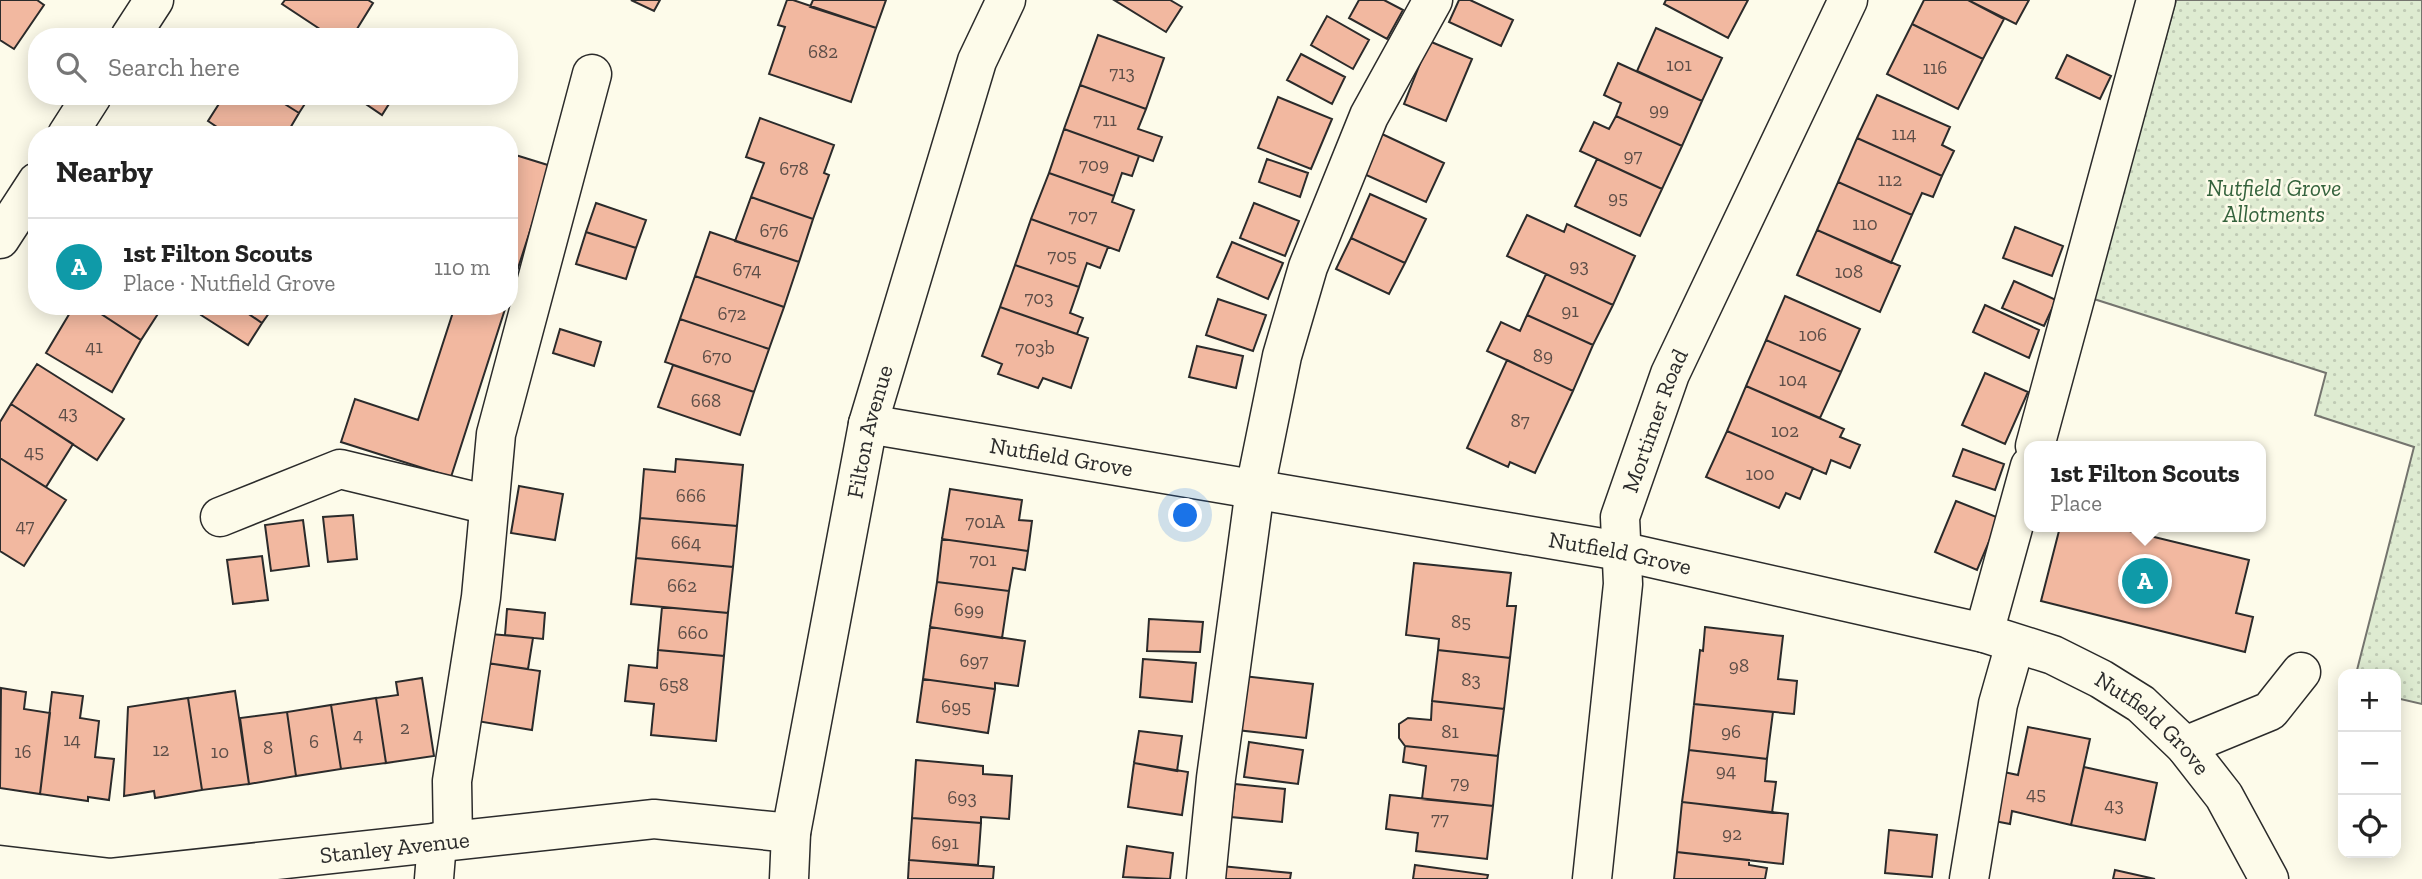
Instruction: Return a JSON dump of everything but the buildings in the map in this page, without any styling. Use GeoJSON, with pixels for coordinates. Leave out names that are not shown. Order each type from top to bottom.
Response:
{"type":"FeatureCollection","features":[{"type":"Feature","properties":{"kind":"street"},"geometry":{"type":"LineString","coordinates":[[136,28],[154,0]]}},
{"type":"Feature","properties":{"kind":"street","name":"Filton Avenue"},"geometry":{"type":"LineString","coordinates":[[789,879],[791,833],[867,424],[977,61],[1006,0]]}},
{"type":"Feature","properties":{"kind":"street"},"geometry":{"type":"LineString","coordinates":[[1206,879],[1216,778],[1255,489],[1282,356],[1308,267],[1368,116],[1433,0]]}},
{"type":"Feature","properties":{"kind":"street","name":"Mortimer Road"},"geometry":{"type":"LineString","coordinates":[[1592,879],[1623,584],[1620,517],[1670,374],[1848,0]]}},
{"type":"Feature","properties":{"kind":"street"},"geometry":{"type":"LineString","coordinates":[[2036,441],[2156,0]]}},
{"type":"Feature","properties":{"kind":"street"},"geometry":{"type":"LineString","coordinates":[[441,854],[481,597],[496,434],[592,74]]}},
{"type":"Feature","properties":{"kind":"street"},"geometry":{"type":"LineString","coordinates":[[73,126],[86,105]]}},
{"type":"Feature","properties":{"kind":"street"},"geometry":{"type":"LineString","coordinates":[[0,240],[28,196]]}},
{"type":"Feature","properties":{"kind":"street","name":"Nutfield Grove"},"geometry":{"type":"LineString","coordinates":[[867,424],[1620,551],[2000,638],[2053,655],[2101,679],[2141,704],[2185,746],[2224,796],[2269,879]]}},
{"type":"Feature","properties":{"kind":"street"},"geometry":{"type":"LineString","coordinates":[[220,517],[340,468],[489,505]]}},
{"type":"Feature","properties":{"kind":"street"},"geometry":{"type":"LineString","coordinates":[[1969,879],[1998,704],[2000,638],[2024,496]]}},
{"type":"Feature","properties":{"kind":"street"},"geometry":{"type":"LineString","coordinates":[[2185,746],[2270,711],[2301,672]]}},
{"type":"Feature","properties":{"kind":"street","name":"Stanley Avenue"},"geometry":{"type":"LineString","coordinates":[[0,865],[111,878],[441,854],[654,819],[791,833]]}},
{"type":"Feature","properties":{"kind":"green space","name":"Nutfield Grove Allotments"},"geometry":{"type":"Polygon","coordinates":[[[2176,0],[2422,0],[2422,704],[2401,699],[2401,669],[2357,669],[2414,447],[2315,415],[2326,373],[2094,299],[2176,0]]]}},
{"type":"Feature","properties":{"kind":"place","name":"1st Filton Scouts"},"geometry":{"type":"Point","coordinates":[2145,581]}}]}
